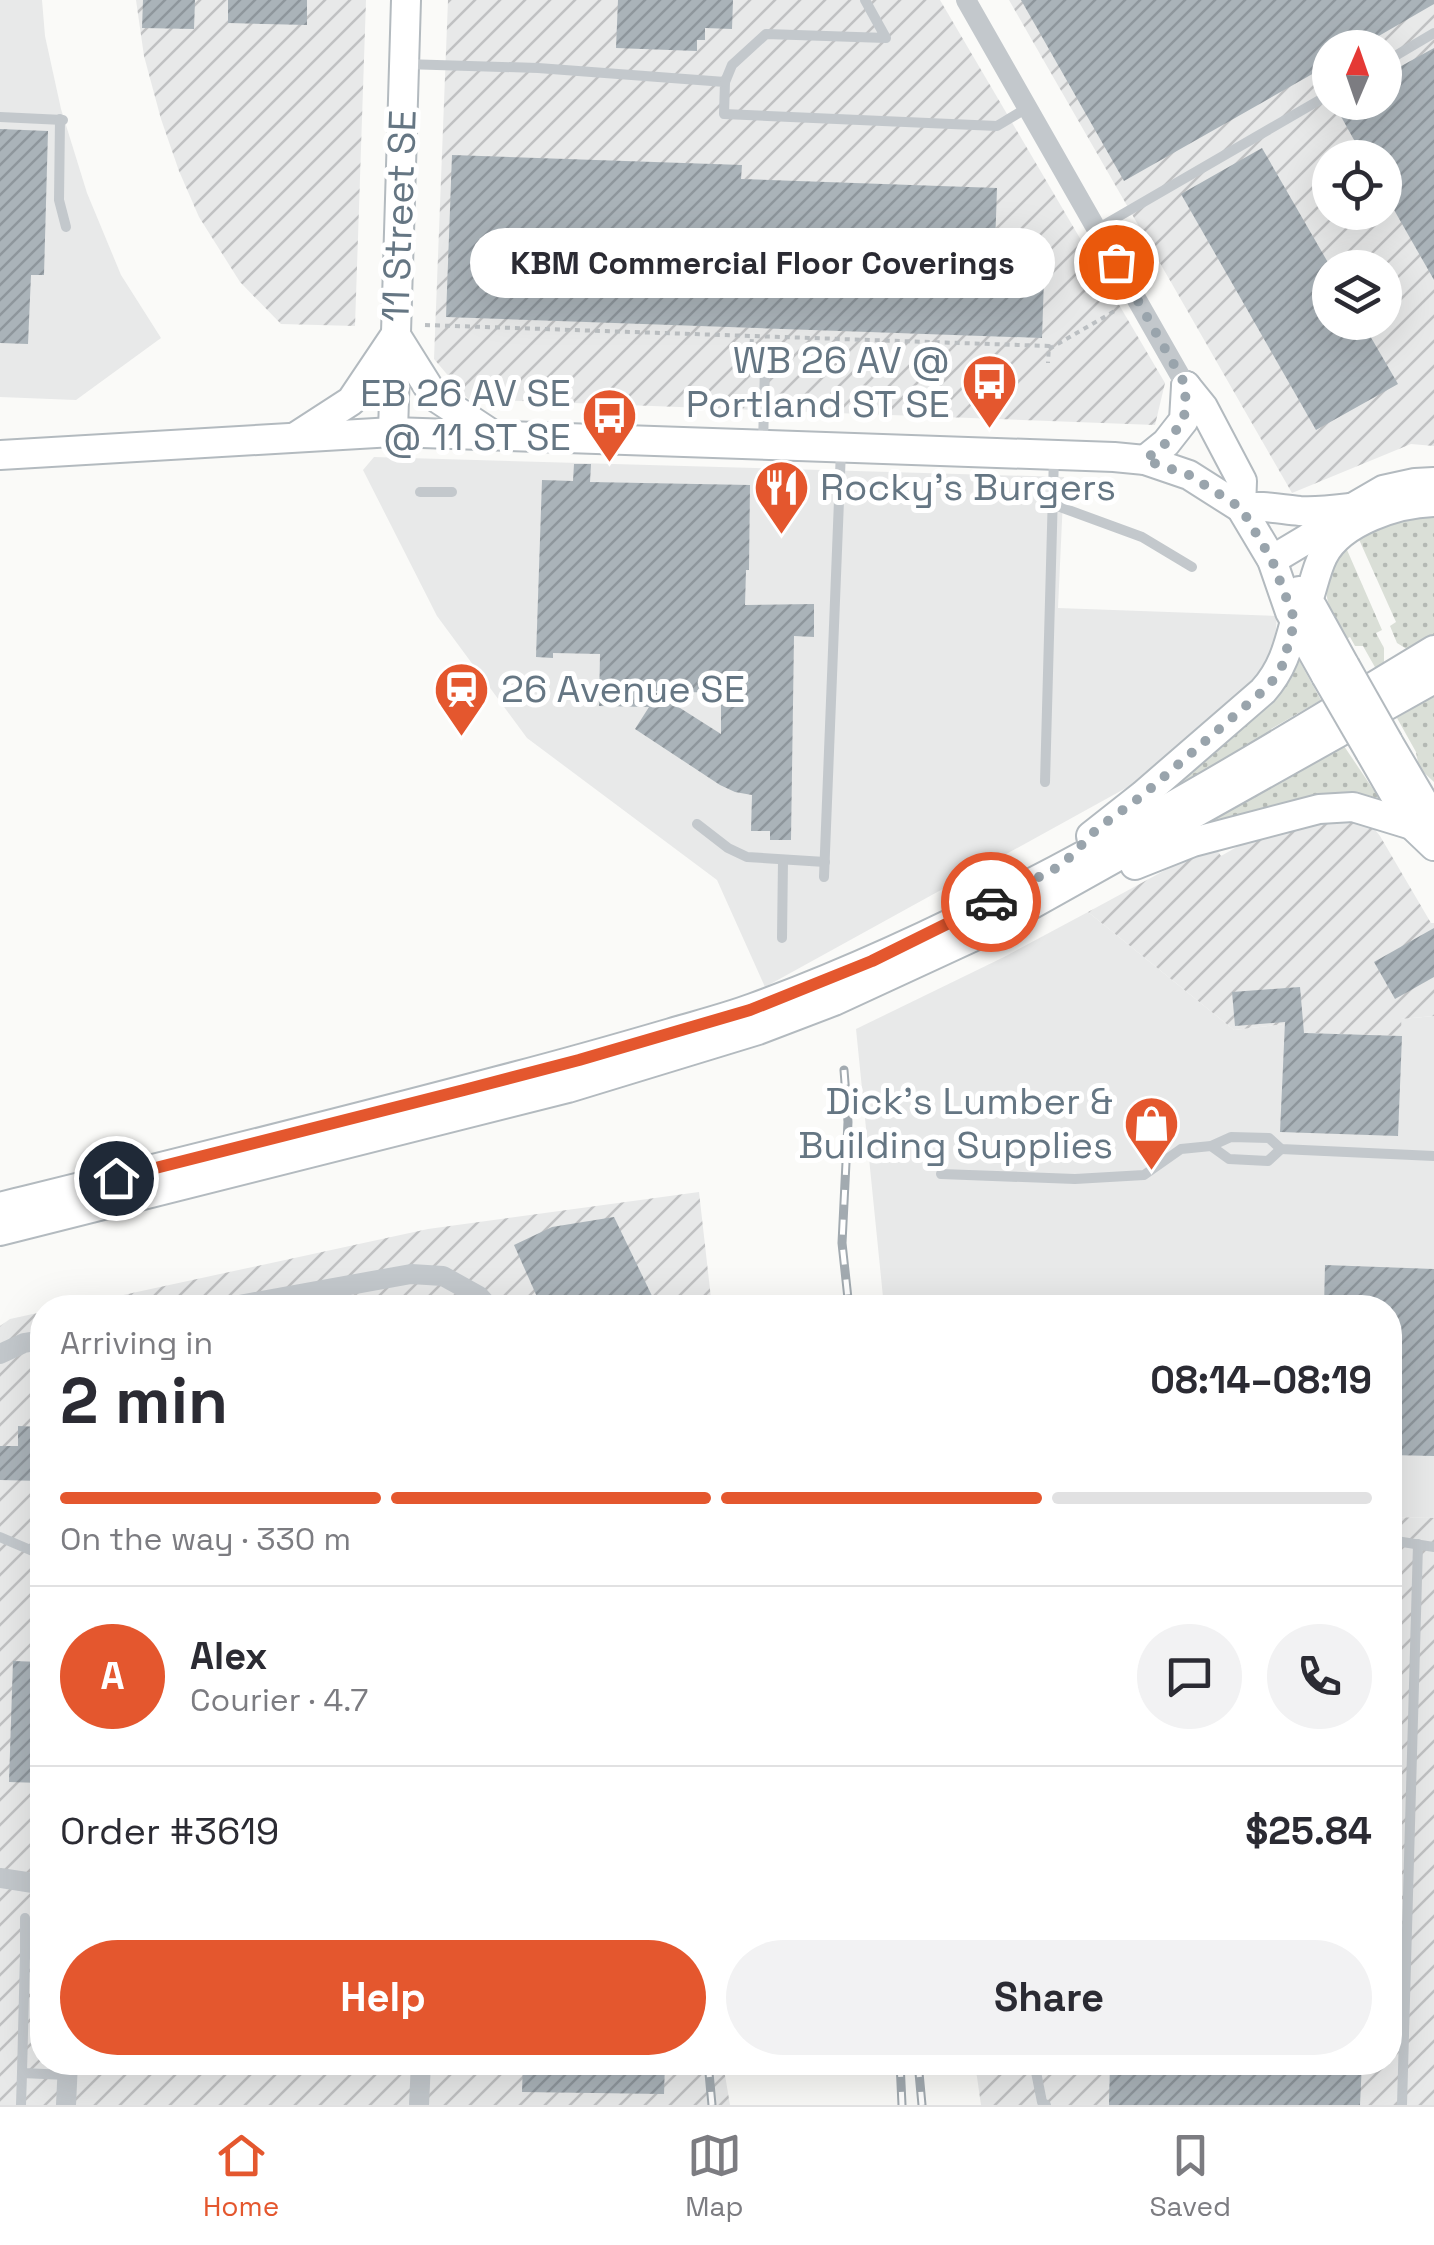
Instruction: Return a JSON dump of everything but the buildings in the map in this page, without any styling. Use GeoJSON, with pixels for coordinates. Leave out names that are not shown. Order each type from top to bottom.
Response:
{"type":"FeatureCollection","features":[{"type":"Feature","properties":{"kind":"main road","name":"11 Street SE"},"geometry":{"type":"LineString","coordinates":[[393,432],[406,0]]}},
{"type":"Feature","properties":{"kind":"main road"},"geometry":{"type":"LineString","coordinates":[[296,436],[351,401],[396,334],[434,396],[491,434]]}},
{"type":"Feature","properties":{"kind":"main road"},"geometry":{"type":"LineString","coordinates":[[1145,460],[1166,443],[1184,420],[1186,386]]}},
{"type":"Feature","properties":{"kind":"main road"},"geometry":{"type":"LineString","coordinates":[[1186,386],[1202,407],[1242,481],[1241,508]]}},
{"type":"Feature","properties":{"kind":"main road"},"geometry":{"type":"LineString","coordinates":[[0,455],[393,432],[1145,460],[1189,475],[1241,508],[1379,747],[1425,814],[1434,846]]}},
{"type":"Feature","properties":{"kind":"main road"},"geometry":{"type":"LineString","coordinates":[[1272,560],[1383,490],[1434,482]]}},
{"type":"Feature","properties":{"kind":"main road"},"geometry":{"type":"LineString","coordinates":[[1068,874],[1097,829],[1143,795],[1275,678],[1324,555],[1335,540],[1382,512],[1405,504],[1434,502]]}},
{"type":"Feature","properties":{"kind":"main road"},"geometry":{"type":"LineString","coordinates":[[1241,508],[1263,505],[1320,512],[1352,508]]}},
{"type":"Feature","properties":{"kind":"main road"},"geometry":{"type":"LineString","coordinates":[[0,1230],[568,1088],[758,1030],[834,1002],[979,934],[1068,874],[1434,650]]}},
{"type":"Feature","properties":{"kind":"main road"},"geometry":{"type":"LineString","coordinates":[[0,1207],[426,1101],[750,1010],[1068,874],[1434,679]]}},
{"type":"Feature","properties":{"kind":"main road"},"geometry":{"type":"LineString","coordinates":[[1068,874],[1127,869],[1193,842],[1319,809],[1353,807],[1425,814]]}},
{"type":"Feature","properties":{"kind":"street"},"geometry":{"type":"LineString","coordinates":[[966,0],[1186,386]]}},
{"type":"Feature","properties":{"kind":"street"},"geometry":{"type":"LineString","coordinates":[[324,1295],[411,1274],[443,1276],[473,1295]]}},
{"type":"Feature","properties":{"kind":"street"},"geometry":{"type":"LineString","coordinates":[[0,1354],[30,1343]]}},
{"type":"Feature","properties":{"kind":"street"},"geometry":{"type":"LineString","coordinates":[[0,1878],[30,1882]]}},
{"type":"Feature","properties":{"kind":"street"},"geometry":{"type":"LineString","coordinates":[[66,2105],[68,2075]]}},
{"type":"Feature","properties":{"kind":"street"},"geometry":{"type":"LineString","coordinates":[[419,2105],[420,2075]]}},
{"type":"Feature","properties":{"kind":"lane"},"geometry":{"type":"LineString","coordinates":[[866,0],[886,38],[766,34],[732,65],[725,82],[724,114],[998,126],[1027,108]]}},
{"type":"Feature","properties":{"kind":"lane"},"geometry":{"type":"LineString","coordinates":[[1402,52],[1434,33]]}},
{"type":"Feature","properties":{"kind":"lane"},"geometry":{"type":"LineString","coordinates":[[404,64],[538,68],[725,82]]}},
{"type":"Feature","properties":{"kind":"lane"},"geometry":{"type":"LineString","coordinates":[[1096,230],[1312,104]]}},
{"type":"Feature","properties":{"kind":"lane"},"geometry":{"type":"LineString","coordinates":[[0,117],[62,120],[59,200],[66,227]]}},
{"type":"Feature","properties":{"kind":"lane"},"geometry":{"type":"LineString","coordinates":[[763,445],[765,366]]}},
{"type":"Feature","properties":{"kind":"lane"},"geometry":{"type":"LineString","coordinates":[[824,877],[842,448]]}},
{"type":"Feature","properties":{"kind":"lane"},"geometry":{"type":"LineString","coordinates":[[1044,782],[1054,456]]}},
{"type":"Feature","properties":{"kind":"lane"},"geometry":{"type":"LineString","coordinates":[[420,492],[452,492]]}},
{"type":"Feature","properties":{"kind":"lane"},"geometry":{"type":"LineString","coordinates":[[1052,504],[1142,537],[1192,566]]}},
{"type":"Feature","properties":{"kind":"lane"},"geometry":{"type":"LineString","coordinates":[[697,824],[728,848],[748,857],[825,862]]}},
{"type":"Feature","properties":{"kind":"lane"},"geometry":{"type":"LineString","coordinates":[[782,860],[782,938]]}},
{"type":"Feature","properties":{"kind":"lane"},"geometry":{"type":"LineString","coordinates":[[941,1174],[1075,1179],[1144,1175],[1181,1149],[1211,1146],[1231,1136],[1268,1138],[1281,1149],[1434,1156]]}},
{"type":"Feature","properties":{"kind":"lane"},"geometry":{"type":"LineString","coordinates":[[1211,1146],[1230,1159],[1268,1160],[1281,1149]]}},
{"type":"Feature","properties":{"kind":"lane"},"geometry":{"type":"LineString","coordinates":[[0,1537],[30,1549]]}},
{"type":"Feature","properties":{"kind":"lane"},"geometry":{"type":"LineString","coordinates":[[1402,1542],[1434,1547]]}},
{"type":"Feature","properties":{"kind":"lane"},"geometry":{"type":"LineString","coordinates":[[1402,2105],[1418,1544]]}},
{"type":"Feature","properties":{"kind":"lane"},"geometry":{"type":"LineString","coordinates":[[22,2105],[25,1918]]}},
{"type":"Feature","properties":{"kind":"lane"},"geometry":{"type":"LineString","coordinates":[[25,1954],[30,1954]]}},
{"type":"Feature","properties":{"kind":"lane"},"geometry":{"type":"LineString","coordinates":[[22,2074],[30,2073]]}},
{"type":"Feature","properties":{"kind":"lane"},"geometry":{"type":"LineString","coordinates":[[1037,2075],[1046,2105]]}},
{"type":"Feature","properties":{"kind":"path"},"geometry":{"type":"LineString","coordinates":[[1049,348],[1123,306]]}},
{"type":"Feature","properties":{"kind":"path"},"geometry":{"type":"LineString","coordinates":[[474,318],[474,326]]}},
{"type":"Feature","properties":{"kind":"path"},"geometry":{"type":"LineString","coordinates":[[590,322],[590,330]]}},
{"type":"Feature","properties":{"kind":"path"},"geometry":{"type":"LineString","coordinates":[[640,324],[640,332]]}},
{"type":"Feature","properties":{"kind":"path"},"geometry":{"type":"LineString","coordinates":[[425,325],[1049,348]]}},
{"type":"Feature","properties":{"kind":"path"},"geometry":{"type":"LineString","coordinates":[[684,325],[684,334]]}},
{"type":"Feature","properties":{"kind":"path"},"geometry":{"type":"LineString","coordinates":[[717,326],[717,335]]}},
{"type":"Feature","properties":{"kind":"path"},"geometry":{"type":"LineString","coordinates":[[761,328],[761,336]]}},
{"type":"Feature","properties":{"kind":"path"},"geometry":{"type":"LineString","coordinates":[[804,338],[805,330]]}},
{"type":"Feature","properties":{"kind":"path"},"geometry":{"type":"LineString","coordinates":[[826,330],[826,339]]}},
{"type":"Feature","properties":{"kind":"path"},"geometry":{"type":"LineString","coordinates":[[838,331],[838,339]]}},
{"type":"Feature","properties":{"kind":"path"},"geometry":{"type":"LineString","coordinates":[[872,332],[872,340]]}},
{"type":"Feature","properties":{"kind":"path"},"geometry":{"type":"LineString","coordinates":[[751,354],[752,336]]}},
{"type":"Feature","properties":{"kind":"path"},"geometry":{"type":"LineString","coordinates":[[1014,345],[1015,336]]}},
{"type":"Feature","properties":{"kind":"path"},"geometry":{"type":"LineString","coordinates":[[1048,363],[1049,348]]}},
{"type":"Feature","properties":{"kind":"shaded area"},"geometry":{"type":"Polygon","coordinates":[[[0,0],[42,0],[45,36],[61,109],[87,193],[121,275],[161,338],[76,400],[0,397],[0,0]]]}},
{"type":"Feature","properties":{"kind":"shaded area"},"geometry":{"type":"Polygon","coordinates":[[[136,0],[366,0],[355,326],[281,324],[240,282],[199,217],[179,171],[144,56],[136,0]]]}},
{"type":"Feature","properties":{"kind":"shaded area"},"geometry":{"type":"Polygon","coordinates":[[[448,0],[940,0],[1165,383],[1155,425],[468,399],[434,359],[448,0]]]}},
{"type":"Feature","properties":{"kind":"shaded area"},"geometry":{"type":"Polygon","coordinates":[[[1009,0],[1434,0],[1434,446],[1411,444],[1292,493],[1009,0]]]}},
{"type":"Feature","properties":{"kind":"shaded area"},"geometry":{"type":"Polygon","coordinates":[[[374,457],[1064,477],[1058,608],[1277,616],[1273,664],[1155,772],[765,987],[717,880],[527,738],[437,616],[363,470],[374,457]]]}},
{"type":"Feature","properties":{"kind":"shaded area"},"geometry":{"type":"Polygon","coordinates":[[[1434,512],[1434,635],[1410,651],[1397,643],[1390,626],[1396,622],[1357,535],[1377,524],[1434,512]]]}},
{"type":"Feature","properties":{"kind":"shaded area"},"geometry":{"type":"Polygon","coordinates":[[[1344,543],[1382,630],[1376,633],[1384,648],[1384,665],[1376,669],[1363,646],[1355,646],[1350,637],[1346,639],[1328,601],[1328,582],[1344,543]]]}},
{"type":"Feature","properties":{"kind":"shaded area"},"geometry":{"type":"Polygon","coordinates":[[[1296,655],[1321,700],[1271,729],[1272,735],[1153,802],[1296,655]]]}},
{"type":"Feature","properties":{"kind":"shaded area"},"geometry":{"type":"Polygon","coordinates":[[[1434,695],[1434,782],[1419,768],[1416,752],[1397,718],[1434,695]]]}},
{"type":"Feature","properties":{"kind":"shaded area"},"geometry":{"type":"Polygon","coordinates":[[[1344,746],[1381,801],[1172,838],[1292,770],[1296,773],[1344,746]]]}},
{"type":"Feature","properties":{"kind":"shaded area"},"geometry":{"type":"Polygon","coordinates":[[[1337,816],[1372,826],[1434,923],[1434,1016],[1401,1019],[1402,1036],[1284,1032],[1284,1024],[1234,1030],[1088,912],[1193,855],[1217,850],[1221,856],[1256,836],[1337,816]]]}},
{"type":"Feature","properties":{"kind":"shaded area","name":"Dick's Lumber & Building Supplies"},"geometry":{"type":"Polygon","coordinates":[[[1088,912],[1234,1030],[1284,1024],[1284,1031],[1401,1036],[1401,1019],[1434,1016],[1434,1518],[1402,1517],[1402,1295],[883,1295],[856,1029],[1088,912]]]}},
{"type":"Feature","properties":{"kind":"shaded area"},"geometry":{"type":"Polygon","coordinates":[[[699,1192],[711,1295],[123,1295],[428,1229],[699,1192]]]}},
{"type":"Feature","properties":{"kind":"shaded area"},"geometry":{"type":"Polygon","coordinates":[[[30,1315],[30,2075],[725,2075],[730,2105],[0,2105],[0,1326],[30,1315]]]}},
{"type":"Feature","properties":{"kind":"shaded area"},"geometry":{"type":"Polygon","coordinates":[[[1402,1517],[1434,1518],[1434,2105],[981,2105],[977,2075],[1402,2075],[1402,1517]]]}},
{"type":"Feature","properties":{"kind":"railway"},"geometry":{"type":"LineString","coordinates":[[844,1070],[848,1122],[842,1243],[848,1295]]}},
{"type":"Feature","properties":{"kind":"railway"},"geometry":{"type":"LineString","coordinates":[[709,2075],[712,2105]]}},
{"type":"Feature","properties":{"kind":"railway"},"geometry":{"type":"LineString","coordinates":[[901,2075],[902,2105]]}},
{"type":"Feature","properties":{"kind":"railway"},"geometry":{"type":"LineString","coordinates":[[919,2075],[922,2105]]}},
{"type":"Feature","properties":{"kind":"way so far"},"geometry":{"type":"LineString","coordinates":[[991,902],[1062,865],[1097,829],[1143,795],[1263,691],[1282,666],[1295,621],[1272,560],[1241,508],[1189,475],[1145,460],[1166,443],[1184,420],[1186,386],[1116,262]]}},
{"type":"Feature","properties":{"kind":"place","name":"KBM Commercial Floor Coverings"},"geometry":{"type":"Point","coordinates":[1116,262]}},
{"type":"Feature","properties":{"kind":"place","name":"WB 26 AV @ Portland ST SE"},"geometry":{"type":"Point","coordinates":[989,431]}},
{"type":"Feature","properties":{"kind":"place","name":"EB 26 AV SE @ 11 ST SE"},"geometry":{"type":"Point","coordinates":[610,464]}},
{"type":"Feature","properties":{"kind":"place","name":"Rocky's Burgers"},"geometry":{"type":"Point","coordinates":[781,536]}},
{"type":"Feature","properties":{"kind":"place","name":"26 Avenue SE"},"geometry":{"type":"Point","coordinates":[462,738]}},
{"type":"Feature","properties":{"kind":"place","name":"Dick's Lumber & Building Supplies"},"geometry":{"type":"Point","coordinates":[1152,1172]}},
{"type":"Feature","properties":{"kind":"route"},"geometry":{"type":"LineString","coordinates":[[116,1178],[388,1111],[750,1010],[872,961],[991,902]]}}]}
